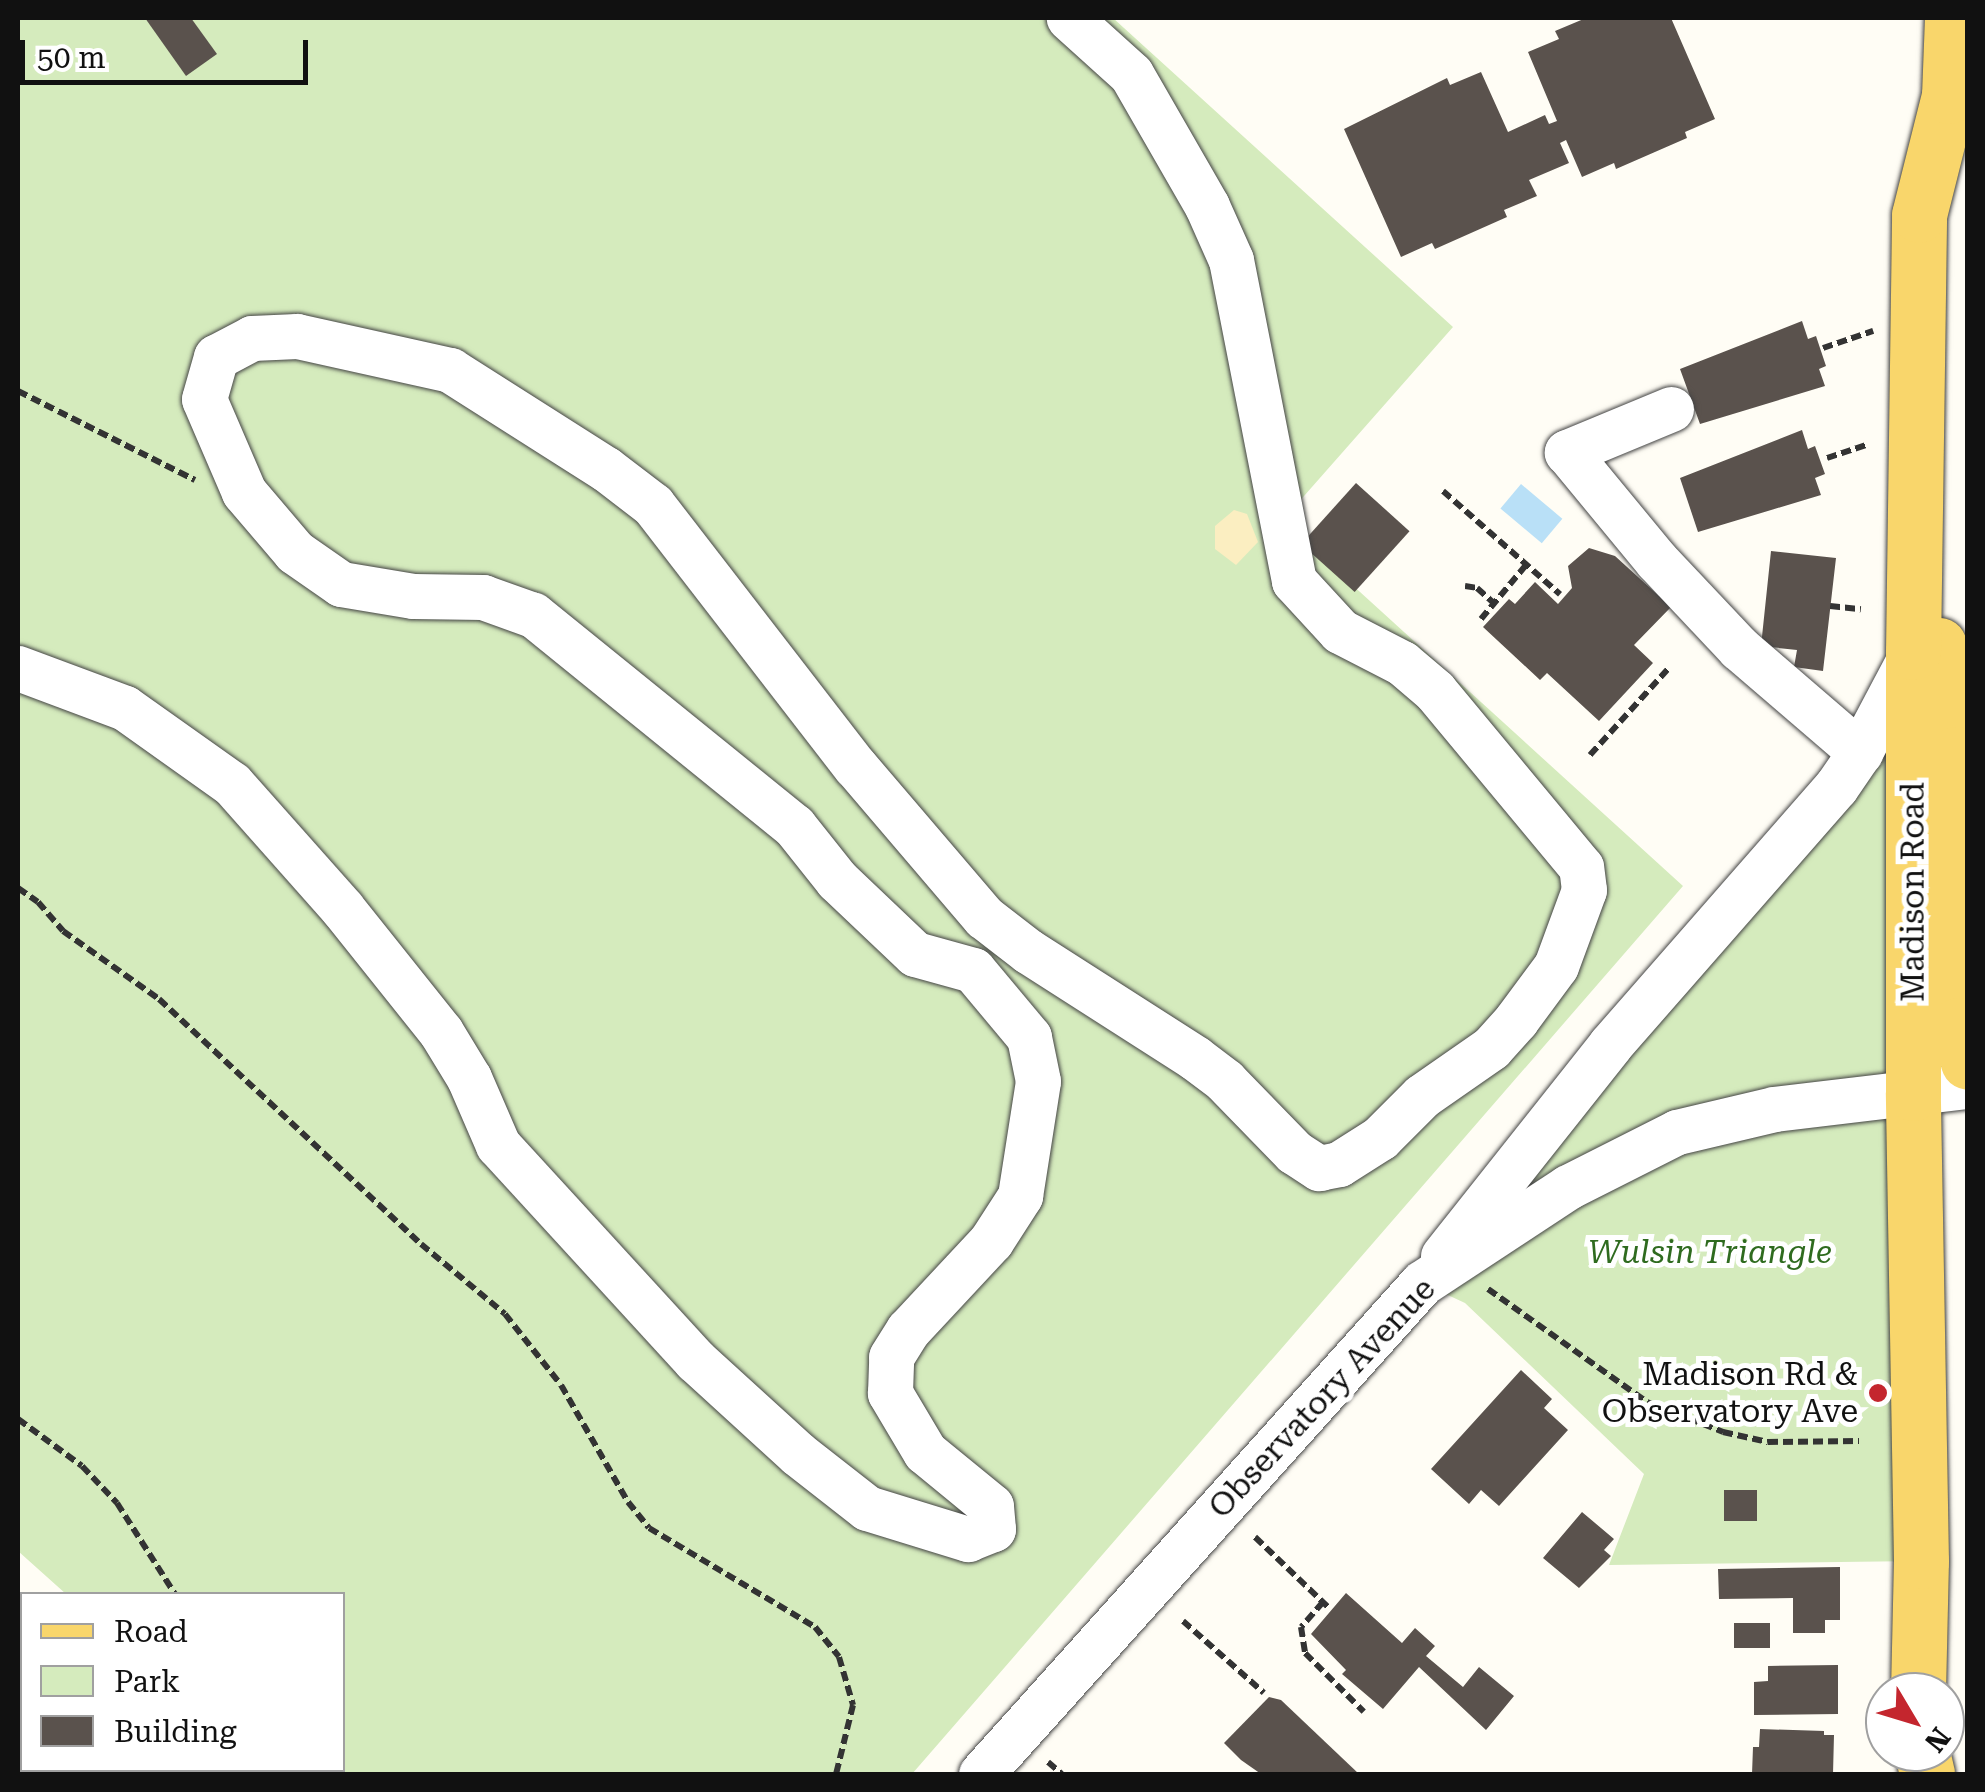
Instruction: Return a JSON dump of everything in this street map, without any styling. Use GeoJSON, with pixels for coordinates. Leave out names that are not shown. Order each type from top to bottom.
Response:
{"type":"FeatureCollection","features":[{"type":"Feature","properties":{"kind":"main road","name":"Madison Road"},"geometry":{"type":"LineString","coordinates":[[1918,1672],[1921,1562],[1913,1093],[1913,652],[1919,215],[1949,96],[1952,18]]}},
{"type":"Feature","properties":{"kind":"main road","name":"Madison Road"},"geometry":{"type":"LineString","coordinates":[[1949,96],[1968,154]]}},
{"type":"Feature","properties":{"kind":"main road"},"geometry":{"type":"LineString","coordinates":[[1914,514],[1956,754],[1958,1025],[1968,1062]]}},
{"type":"Feature","properties":{"kind":"street"},"geometry":{"type":"LineString","coordinates":[[18,668],[125,708],[232,784],[342,908],[440,1032],[469,1078],[498,1145],[695,1360],[798,1454],[867,1508],[968,1540],[994,1529],[991,1506],[925,1452],[890,1393],[891,1357],[908,1330],[991,1242],[1020,1196],[1038,1081],[1029,1037],[973,970],[914,954],[837,880],[794,826],[533,616],[483,597],[413,596],[341,584],[295,552],[244,492],[204,399],[216,358],[252,338],[298,336],[450,370],[606,469],[653,506],[856,766],[984,917],[1028,951],[1195,1058],[1294,1152],[1319,1168],[1340,1164],[1380,1138],[1422,1096],[1491,1048],[1516,1020],[1556,966],[1584,890],[1581,867],[1435,691],[1402,663],[1340,631],[1294,581],[1231,260],[1208,206],[1131,74],[1069,18]]}},
{"type":"Feature","properties":{"kind":"street"},"geometry":{"type":"LineString","coordinates":[[1670,409],[1568,452],[1657,561],[1739,648],[1860,752]]}},
{"type":"Feature","properties":{"kind":"street"},"geometry":{"type":"LineString","coordinates":[[1422,1283],[1610,1045],[1836,787],[1860,752],[1913,652]]}},
{"type":"Feature","properties":{"kind":"street","name":"Observatory Avenue"},"geometry":{"type":"LineString","coordinates":[[981,1774],[1422,1283],[1568,1187],[1678,1132],[1774,1109],[1968,1086]]}},
{"type":"Feature","properties":{"kind":"path"},"geometry":{"type":"LineString","coordinates":[[1823,348],[1874,330]]}},
{"type":"Feature","properties":{"kind":"path"},"geometry":{"type":"LineString","coordinates":[[18,391],[264,515]]}},
{"type":"Feature","properties":{"kind":"path"},"geometry":{"type":"LineString","coordinates":[[1827,458],[1869,444]]}},
{"type":"Feature","properties":{"kind":"path"},"geometry":{"type":"LineString","coordinates":[[1442,491],[1560,594]]}},
{"type":"Feature","properties":{"kind":"path"},"geometry":{"type":"LineString","coordinates":[[1481,619],[1526,565]]}},
{"type":"Feature","properties":{"kind":"path"},"geometry":{"type":"LineString","coordinates":[[1465,586],[1478,588],[1495,604]]}},
{"type":"Feature","properties":{"kind":"path"},"geometry":{"type":"LineString","coordinates":[[1830,606],[1860,608]]}},
{"type":"Feature","properties":{"kind":"path"},"geometry":{"type":"LineString","coordinates":[[1590,755],[1668,669]]}},
{"type":"Feature","properties":{"kind":"path"},"geometry":{"type":"LineString","coordinates":[[18,888],[38,902],[63,931],[159,999],[421,1244],[505,1314],[561,1385],[628,1502],[648,1528],[815,1627],[839,1656],[853,1705],[836,1774]]}},
{"type":"Feature","properties":{"kind":"path"},"geometry":{"type":"LineString","coordinates":[[1488,1289],[1647,1402],[1723,1432],[1768,1442],[1859,1441]]}},
{"type":"Feature","properties":{"kind":"path"},"geometry":{"type":"LineString","coordinates":[[18,1419],[82,1466],[117,1503],[174,1592]]}},
{"type":"Feature","properties":{"kind":"path"},"geometry":{"type":"LineString","coordinates":[[1255,1537],[1326,1605],[1301,1628],[1305,1653],[1364,1712]]}},
{"type":"Feature","properties":{"kind":"path"},"geometry":{"type":"LineString","coordinates":[[1183,1620],[1264,1693]]}},
{"type":"Feature","properties":{"kind":"green space"},"geometry":{"type":"Polygon","coordinates":[[[18,18],[1113,18],[1453,327],[1282,521],[1683,886],[912,1774],[267,1774],[264,1772],[345,1772],[345,1592],[64,1592],[18,1551],[18,18]]]}},
{"type":"Feature","properties":{"kind":"green space","name":"Wulsin Triangle"},"geometry":{"type":"Polygon","coordinates":[[[1913,652],[1921,1561],[1609,1565],[1644,1474],[1465,1303],[1422,1283],[1913,652]]]}},
{"type":"Feature","properties":{"kind":"sand"},"geometry":{"type":"Polygon","coordinates":[[[1234,510],[1247,514],[1258,542],[1236,565],[1215,549],[1215,526],[1234,510]]]}},
{"type":"Feature","properties":{"kind":"water"},"geometry":{"type":"Polygon","coordinates":[[[1521,484],[1562,519],[1542,543],[1500,509],[1521,484]]]}},
{"type":"Feature","properties":{"kind":"building"},"geometry":{"type":"Polygon","coordinates":[[[145,18],[191,18],[217,54],[186,76],[145,18]]]}},
{"type":"Feature","properties":{"kind":"building"},"geometry":{"type":"Polygon","coordinates":[[[1586,18],[1671,18],[1715,119],[1685,132],[1687,138],[1616,169],[1614,163],[1582,177],[1566,140],[1560,143],[1569,163],[1529,180],[1537,196],[1504,210],[1507,217],[1435,249],[1432,243],[1401,257],[1344,129],[1447,78],[1450,85],[1481,72],[1508,132],[1545,115],[1549,124],[1557,121],[1528,52],[1559,39],[1555,31],[1586,18]]]}},
{"type":"Feature","properties":{"kind":"building"},"geometry":{"type":"Polygon","coordinates":[[[1802,321],[1808,339],[1816,336],[1826,366],[1819,369],[1825,386],[1700,424],[1680,369],[1802,321]]]}},
{"type":"Feature","properties":{"kind":"building"},"geometry":{"type":"Polygon","coordinates":[[[1802,430],[1808,449],[1815,446],[1825,474],[1815,478],[1821,495],[1698,532],[1680,478],[1802,430]]]}},
{"type":"Feature","properties":{"kind":"building"},"geometry":{"type":"Polygon","coordinates":[[[1356,483],[1410,531],[1355,592],[1301,544],[1356,483]]]}},
{"type":"Feature","properties":{"kind":"building"},"geometry":{"type":"Polygon","coordinates":[[[1589,548],[1615,556],[1671,607],[1634,645],[1653,663],[1599,721],[1547,673],[1540,680],[1483,627],[1509,599],[1515,604],[1535,582],[1558,604],[1572,588],[1568,566],[1589,548]]]}},
{"type":"Feature","properties":{"kind":"building"},"geometry":{"type":"Polygon","coordinates":[[[1771,551],[1836,558],[1823,671],[1794,667],[1797,650],[1761,646],[1771,551]]]}},
{"type":"Feature","properties":{"kind":"building"},"geometry":{"type":"Polygon","coordinates":[[[1521,1370],[1552,1399],[1544,1408],[1568,1430],[1499,1506],[1481,1490],[1469,1504],[1431,1469],[1521,1370]]]}},
{"type":"Feature","properties":{"kind":"building"},"geometry":{"type":"Polygon","coordinates":[[[1724,1490],[1757,1490],[1757,1521],[1724,1521],[1724,1490]]]}},
{"type":"Feature","properties":{"kind":"building"},"geometry":{"type":"Polygon","coordinates":[[[1582,1512],[1614,1539],[1604,1550],[1611,1556],[1579,1588],[1543,1558],[1582,1512]]]}},
{"type":"Feature","properties":{"kind":"building"},"geometry":{"type":"Polygon","coordinates":[[[1840,1567],[1840,1620],[1825,1620],[1825,1633],[1793,1633],[1793,1598],[1719,1599],[1718,1569],[1840,1567]]]}},
{"type":"Feature","properties":{"kind":"building"},"geometry":{"type":"Polygon","coordinates":[[[1346,1593],[1402,1643],[1415,1628],[1435,1646],[1426,1656],[1463,1687],[1479,1667],[1514,1696],[1486,1730],[1419,1667],[1383,1709],[1342,1674],[1346,1670],[1311,1634],[1346,1593]]]}},
{"type":"Feature","properties":{"kind":"building"},"geometry":{"type":"Polygon","coordinates":[[[1734,1623],[1770,1623],[1770,1648],[1734,1648],[1734,1623]]]}},
{"type":"Feature","properties":{"kind":"building"},"geometry":{"type":"Polygon","coordinates":[[[1838,1665],[1838,1714],[1754,1715],[1754,1682],[1768,1681],[1768,1666],[1838,1665]]]}},
{"type":"Feature","properties":{"kind":"building"},"geometry":{"type":"Polygon","coordinates":[[[1269,1697],[1281,1700],[1359,1774],[1261,1774],[1241,1760],[1224,1743],[1269,1697]]]}},
{"type":"Feature","properties":{"kind":"building"},"geometry":{"type":"Polygon","coordinates":[[[20,1726],[20,1772],[60,1772],[18,1774],[20,1726]]]}},
{"type":"Feature","properties":{"kind":"building"},"geometry":{"type":"Polygon","coordinates":[[[1760,1729],[1824,1731],[1824,1735],[1834,1735],[1833,1774],[1752,1774],[1753,1747],[1759,1747],[1760,1729]]]}},
{"type":"Feature","properties":{"kind":"building"},"geometry":{"type":"Polygon","coordinates":[[[136,1772],[139,1774],[99,1774],[136,1772]]]}},
{"type":"Feature","properties":{"kind":"building"},"geometry":{"type":"Polygon","coordinates":[[[257,1772],[260,1774],[224,1774],[257,1772]]]}},
{"type":"Feature","properties":{"kind":"place","name":"Madison Rd & Observatory Ave"},"geometry":{"type":"Point","coordinates":[1878,1393]}}]}
